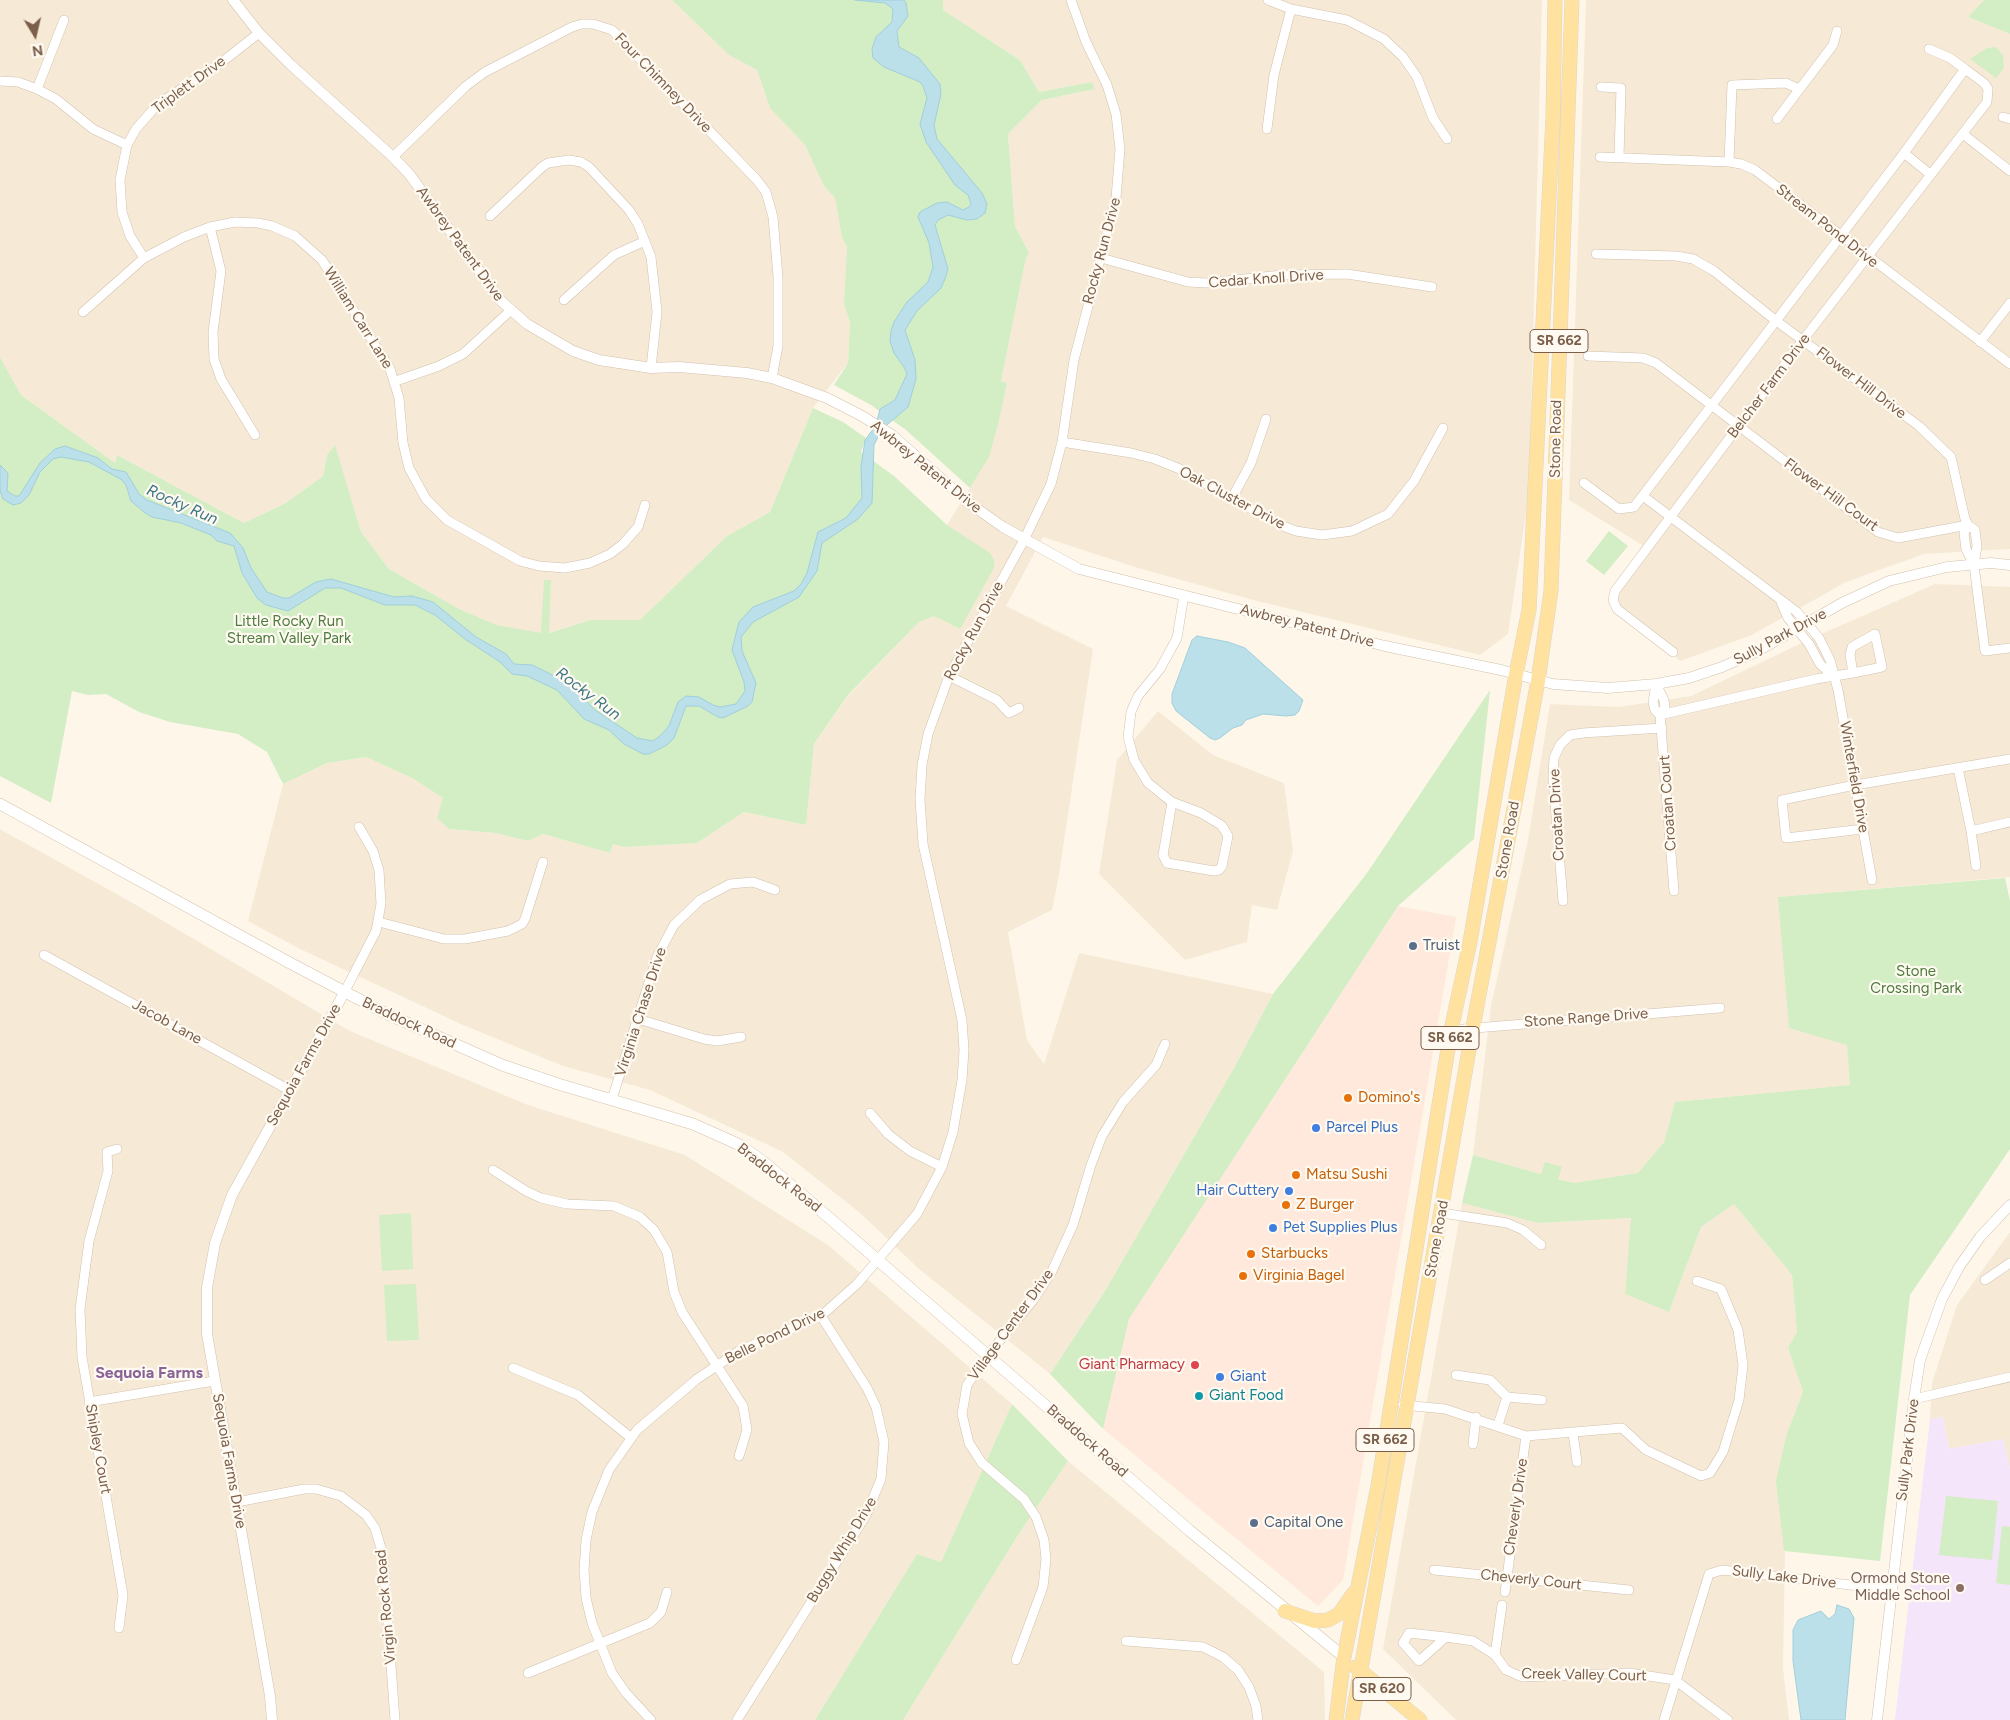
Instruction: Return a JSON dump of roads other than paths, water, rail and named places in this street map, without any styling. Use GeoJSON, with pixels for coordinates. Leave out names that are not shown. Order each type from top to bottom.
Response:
{"type":"FeatureCollection","features":[{"type":"Feature","properties":{"kind":"main road","name":"Stone Road"},"geometry":{"type":"LineString","coordinates":[[1344,1657],[1378,1486],[1451,1030],[1470,942],[1516,674],[1529,610],[1553,117],[1555,0]]}},
{"type":"Feature","properties":{"kind":"main road","name":"Stone Road"},"geometry":{"type":"LineString","coordinates":[[1361,1672],[1473,1028],[1538,681],[1551,591],[1572,0]]}},
{"type":"Feature","properties":{"kind":"main road","name":"Braddock Road"},"geometry":{"type":"LineString","coordinates":[[0,804],[344,993],[482,1057],[558,1084],[693,1124],[740,1145],[765,1163],[1285,1611],[1420,1720]]}},
{"type":"Feature","properties":{"kind":"main road"},"geometry":{"type":"LineString","coordinates":[[1285,1611],[1315,1621],[1328,1620],[1344,1608],[1358,1584]]}},
{"type":"Feature","properties":{"kind":"main road","name":"SR 662"},"geometry":{"type":"LineString","coordinates":[[1336,1720],[1344,1657]]}},
{"type":"Feature","properties":{"kind":"main road","name":"SR 662"},"geometry":{"type":"LineString","coordinates":[[1352,1720],[1361,1672]]}},
{"type":"Feature","properties":{"kind":"street","name":"Awbrey Patent Drive"},"geometry":{"type":"LineString","coordinates":[[233,0],[259,33],[291,65],[393,157],[410,176],[491,288],[510,311],[549,339],[573,351],[599,360],[651,368],[720,370],[772,378],[819,394],[862,416],[892,435],[969,503],[1024,540],[1079,569],[1385,646],[1516,674]]}},
{"type":"Feature","properties":{"kind":"street","name":"Rocky Run Drive"},"geometry":{"type":"LineString","coordinates":[[878,1260],[917,1214],[942,1168],[953,1132],[962,1080],[964,1050],[962,1020],[923,844],[920,799],[922,765],[928,734],[949,676],[1024,540],[1051,484],[1062,442],[1074,360],[1119,181],[1119,133],[1107,85],[1086,42],[1072,0]]}},
{"type":"Feature","properties":{"kind":"street"},"geometry":{"type":"LineString","coordinates":[[1268,0],[1291,9],[1346,20],[1384,39],[1403,57],[1417,77],[1433,118],[1447,139]]}},
{"type":"Feature","properties":{"kind":"street"},"geometry":{"type":"LineString","coordinates":[[1267,128],[1274,75],[1291,9]]}},
{"type":"Feature","properties":{"kind":"street"},"geometry":{"type":"LineString","coordinates":[[38,89],[64,20]]}},
{"type":"Feature","properties":{"kind":"street","name":"Four Chimney Drive"},"geometry":{"type":"LineString","coordinates":[[393,157],[466,86],[485,72],[572,27],[582,24],[593,24],[612,30],[756,179],[766,192],[773,217],[778,277],[778,346],[772,378]]}},
{"type":"Feature","properties":{"kind":"street"},"geometry":{"type":"LineString","coordinates":[[1777,119],[1833,45],[1837,31]]}},
{"type":"Feature","properties":{"kind":"street","name":"Triplett Drive"},"geometry":{"type":"LineString","coordinates":[[144,258],[130,236],[122,212],[120,180],[127,145],[136,129],[157,105],[216,66],[259,33]]}},
{"type":"Feature","properties":{"kind":"street","name":"Belcher Farm Drive"},"geometry":{"type":"LineString","coordinates":[[1673,652],[1617,609],[1612,600],[1615,591],[1802,340],[1962,134],[1989,96],[1988,89],[1984,83],[1950,58],[1929,50]]}},
{"type":"Feature","properties":{"kind":"street"},"geometry":{"type":"LineString","coordinates":[[1584,483],[1619,509],[1634,507],[1839,235],[1904,153],[1965,69]]}},
{"type":"Feature","properties":{"kind":"street"},"geometry":{"type":"LineString","coordinates":[[0,81],[18,82],[38,89],[56,99],[93,129],[127,145]]}},
{"type":"Feature","properties":{"kind":"street"},"geometry":{"type":"LineString","coordinates":[[1729,162],[1732,85],[1786,83],[1799,89]]}},
{"type":"Feature","properties":{"kind":"street"},"geometry":{"type":"LineString","coordinates":[[1601,87],[1621,88],[1619,158]]}},
{"type":"Feature","properties":{"kind":"street"},"geometry":{"type":"LineString","coordinates":[[1962,134],[2010,171]]}},
{"type":"Feature","properties":{"kind":"street"},"geometry":{"type":"LineString","coordinates":[[1904,153],[1930,174]]}},
{"type":"Feature","properties":{"kind":"street","name":"Stream Pond Drive"},"geometry":{"type":"LineString","coordinates":[[1600,157],[1729,162],[1742,164],[1754,170],[2010,364]]}},
{"type":"Feature","properties":{"kind":"street"},"geometry":{"type":"LineString","coordinates":[[490,216],[542,166],[569,160],[581,162],[589,167],[629,210],[651,257],[657,312],[651,368]]}},
{"type":"Feature","properties":{"kind":"street","name":"William Carr Lane"},"geometry":{"type":"LineString","coordinates":[[83,312],[144,258],[184,237],[235,222],[258,223],[284,231],[306,244],[322,260],[396,381],[405,452],[415,481],[426,499],[453,525],[513,558],[550,568],[565,568],[590,563],[610,554],[633,535],[638,527],[645,505]]}},
{"type":"Feature","properties":{"kind":"street"},"geometry":{"type":"LineString","coordinates":[[210,228],[221,271],[213,332],[214,360],[221,379],[255,435]]}},
{"type":"Feature","properties":{"kind":"street"},"geometry":{"type":"LineString","coordinates":[[564,300],[614,254],[645,241]]}},
{"type":"Feature","properties":{"kind":"street","name":"Flower Hill Drive"},"geometry":{"type":"LineString","coordinates":[[1596,254],[1676,256],[1693,259],[1714,271],[1775,320],[1918,426],[1951,457],[1968,525],[1975,530],[1977,546],[1974,565],[1985,651],[2010,648]]}},
{"type":"Feature","properties":{"kind":"street","name":"Cedar Knoll Drive"},"geometry":{"type":"LineString","coordinates":[[1101,258],[1188,282],[1207,283],[1282,275],[1347,274],[1432,287]]}},
{"type":"Feature","properties":{"kind":"street"},"geometry":{"type":"LineString","coordinates":[[1980,342],[2010,303]]}},
{"type":"Feature","properties":{"kind":"street"},"geometry":{"type":"LineString","coordinates":[[396,381],[439,366],[463,354],[510,311]]}},
{"type":"Feature","properties":{"kind":"street","name":"Flower Hill Court"},"geometry":{"type":"LineString","coordinates":[[1588,356],[1643,358],[1656,363],[1878,532],[1898,538],[1968,525]]}},
{"type":"Feature","properties":{"kind":"street"},"geometry":{"type":"LineString","coordinates":[[1232,498],[1251,463],[1266,419]]}},
{"type":"Feature","properties":{"kind":"street","name":"Oak Cluster Drive"},"geometry":{"type":"LineString","coordinates":[[1062,442],[1131,453],[1155,459],[1180,469],[1280,525],[1296,531],[1322,535],[1352,531],[1379,520],[1395,508],[1414,481],[1443,428]]}},
{"type":"Feature","properties":{"kind":"street","name":"Winterfield Drive"},"geometry":{"type":"LineString","coordinates":[[1643,496],[1781,602],[1789,605],[1808,624],[1830,660],[1864,829],[1872,880]]}},
{"type":"Feature","properties":{"kind":"street","name":"Sully Park Drive"},"geometry":{"type":"LineString","coordinates":[[1516,674],[1538,681],[1577,687],[1608,688],[1656,684],[1689,678],[1722,667],[1756,652],[1798,630],[1842,603],[1889,581],[1927,570],[1974,565],[2010,565]]}},
{"type":"Feature","properties":{"kind":"street"},"geometry":{"type":"LineString","coordinates":[[1172,802],[1163,856],[1167,863],[1214,871],[1219,870],[1222,866],[1228,836],[1224,829],[1221,825],[1201,813],[1172,802],[1148,783],[1138,769],[1130,748],[1128,724],[1130,712],[1138,696],[1170,655],[1177,638],[1184,595]]}},
{"type":"Feature","properties":{"kind":"street","name":"Winterfield Drive"},"geometry":{"type":"LineString","coordinates":[[1781,602],[1788,618],[1820,664],[1833,676]]}},
{"type":"Feature","properties":{"kind":"street"},"geometry":{"type":"LineString","coordinates":[[1660,715],[1833,676],[1882,667],[1875,634],[1852,647],[1850,655],[1853,672]]}},
{"type":"Feature","properties":{"kind":"street"},"geometry":{"type":"LineString","coordinates":[[949,676],[997,700],[1009,713],[1019,708]]}},
{"type":"Feature","properties":{"kind":"street","name":"Croatan Court"},"geometry":{"type":"LineString","coordinates":[[1656,684],[1653,702],[1655,710],[1660,715],[1662,728],[1674,891]]}},
{"type":"Feature","properties":{"kind":"street","name":"Croatan Drive"},"geometry":{"type":"LineString","coordinates":[[1562,901],[1553,778],[1554,758],[1560,746],[1570,735],[1662,728]]}},
{"type":"Feature","properties":{"kind":"street"},"geometry":{"type":"LineString","coordinates":[[1864,829],[1786,838],[1782,800],[1855,785],[2010,759]]}},
{"type":"Feature","properties":{"kind":"street"},"geometry":{"type":"LineString","coordinates":[[1958,768],[1976,866]]}},
{"type":"Feature","properties":{"kind":"street"},"geometry":{"type":"LineString","coordinates":[[1971,831],[2010,822]]}},
{"type":"Feature","properties":{"kind":"street"},"geometry":{"type":"LineString","coordinates":[[344,993],[379,922],[381,904],[379,870],[373,852],[359,827]]}},
{"type":"Feature","properties":{"kind":"street"},"geometry":{"type":"LineString","coordinates":[[379,922],[444,939],[465,940],[508,931],[522,924],[525,919],[543,862]]}},
{"type":"Feature","properties":{"kind":"street","name":"Virginia Chase Drive"},"geometry":{"type":"LineString","coordinates":[[612,1099],[661,946],[674,925],[691,907],[711,893],[736,882],[753,882],[775,890]]}},
{"type":"Feature","properties":{"kind":"street","name":"Jacob Lane"},"geometry":{"type":"LineString","coordinates":[[44,955],[289,1090]]}},
{"type":"Feature","properties":{"kind":"street","name":"Sequoia Farms Drive"},"geometry":{"type":"LineString","coordinates":[[272,1720],[270,1696],[237,1502],[214,1380],[206,1310],[207,1288],[215,1243],[232,1195],[344,993]]}},
{"type":"Feature","properties":{"kind":"street","name":"Stone Range Drive"},"geometry":{"type":"LineString","coordinates":[[1451,1030],[1720,1008]]}},
{"type":"Feature","properties":{"kind":"street"},"geometry":{"type":"LineString","coordinates":[[638,1019],[704,1039],[717,1041],[741,1037]]}},
{"type":"Feature","properties":{"kind":"street","name":"Village Center Drive"},"geometry":{"type":"LineString","coordinates":[[1016,1660],[1042,1587],[1046,1568],[1046,1551],[1040,1527],[1030,1507],[1015,1490],[982,1463],[969,1443],[964,1429],[963,1402],[967,1385],[988,1355],[1034,1300],[1052,1271],[1073,1225],[1102,1136],[1124,1102],[1156,1065],[1165,1044]]}},
{"type":"Feature","properties":{"kind":"street"},"geometry":{"type":"LineString","coordinates":[[870,1113],[888,1134],[910,1151],[942,1168]]}},
{"type":"Feature","properties":{"kind":"street","name":"Shipley Court"},"geometry":{"type":"LineString","coordinates":[[117,1149],[107,1152],[108,1171],[89,1241],[80,1302],[82,1357],[123,1595],[120,1628]]}},
{"type":"Feature","properties":{"kind":"street"},"geometry":{"type":"LineString","coordinates":[[492,1170],[541,1198],[567,1204],[614,1206],[632,1212],[647,1223],[658,1236],[667,1252],[674,1292],[682,1312],[746,1414],[747,1430],[739,1456]]}},
{"type":"Feature","properties":{"kind":"street","name":"Sully Park Drive"},"geometry":{"type":"LineString","coordinates":[[1877,1720],[1920,1360],[1928,1333],[1942,1299],[1959,1266],[1980,1237],[2010,1205]]}},
{"type":"Feature","properties":{"kind":"street"},"geometry":{"type":"LineString","coordinates":[[1442,1213],[1507,1223],[1524,1230],[1541,1244]]}},
{"type":"Feature","properties":{"kind":"street","name":"Belle Pond Drive"},"geometry":{"type":"LineString","coordinates":[[651,1720],[626,1693],[612,1673],[599,1645],[586,1598],[584,1570],[586,1540],[592,1512],[602,1483],[630,1438],[654,1414],[717,1365],[739,1351],[821,1316],[857,1284],[878,1260]]}},
{"type":"Feature","properties":{"kind":"street"},"geometry":{"type":"LineString","coordinates":[[1985,1280],[2010,1263]]}},
{"type":"Feature","properties":{"kind":"street"},"geometry":{"type":"LineString","coordinates":[[1391,1403],[1445,1409],[1476,1417],[1526,1436],[1622,1428],[1646,1450],[1701,1476],[1710,1473],[1718,1463],[1739,1400],[1743,1365],[1738,1330],[1721,1289],[1696,1281]]}},
{"type":"Feature","properties":{"kind":"street","name":"Buggy Whip Drive"},"geometry":{"type":"LineString","coordinates":[[737,1720],[866,1515],[881,1480],[884,1442],[876,1407],[867,1388],[821,1316]]}},
{"type":"Feature","properties":{"kind":"street"},"geometry":{"type":"LineString","coordinates":[[513,1368],[578,1394],[630,1438]]}},
{"type":"Feature","properties":{"kind":"street"},"geometry":{"type":"LineString","coordinates":[[1456,1375],[1490,1380],[1507,1397],[1542,1400]]}},
{"type":"Feature","properties":{"kind":"street"},"geometry":{"type":"LineString","coordinates":[[1914,1399],[2010,1377]]}},
{"type":"Feature","properties":{"kind":"street"},"geometry":{"type":"LineString","coordinates":[[89,1402],[214,1380]]}},
{"type":"Feature","properties":{"kind":"street"},"geometry":{"type":"LineString","coordinates":[[1498,1426],[1507,1397]]}},
{"type":"Feature","properties":{"kind":"street"},"geometry":{"type":"LineString","coordinates":[[1473,1444],[1476,1417]]}},
{"type":"Feature","properties":{"kind":"street"},"geometry":{"type":"LineString","coordinates":[[1574,1433],[1576,1462]]}},
{"type":"Feature","properties":{"kind":"street","name":"Cheverly Drive"},"geometry":{"type":"LineString","coordinates":[[1505,1592],[1526,1436]]}},
{"type":"Feature","properties":{"kind":"street","name":"Virgin Rock Road"},"geometry":{"type":"LineString","coordinates":[[237,1502],[304,1489],[316,1489],[342,1496],[366,1515],[374,1528],[383,1555],[395,1720]]}},
{"type":"Feature","properties":{"kind":"street","name":"Cheverly Court"},"geometry":{"type":"LineString","coordinates":[[1434,1570],[1629,1590]]}},
{"type":"Feature","properties":{"kind":"street","name":"Sully Lake Drive"},"geometry":{"type":"LineString","coordinates":[[1664,1720],[1706,1580],[1713,1572],[1722,1570],[1893,1590]]}},
{"type":"Feature","properties":{"kind":"street"},"geometry":{"type":"LineString","coordinates":[[528,1674],[650,1623],[661,1612],[667,1592]]}},
{"type":"Feature","properties":{"kind":"street"},"geometry":{"type":"LineString","coordinates":[[1495,1655],[1502,1605]]}},
{"type":"Feature","properties":{"kind":"street","name":"Creek Valley Court"},"geometry":{"type":"LineString","coordinates":[[1446,1638],[1472,1641],[1495,1655],[1506,1670],[1522,1677],[1630,1673],[1676,1680],[1728,1720]]}},
{"type":"Feature","properties":{"kind":"street"},"geometry":{"type":"LineString","coordinates":[[1126,1642],[1203,1647],[1223,1657],[1245,1680],[1253,1697],[1258,1720]]}},
{"type":"Feature","properties":{"kind":"water","name":"Rocky Run"},"geometry":{"type":"Polygon","coordinates":[[[855,0],[904,0],[906,3],[908,16],[897,31],[899,47],[919,58],[940,84],[941,94],[934,125],[937,139],[982,193],[987,204],[985,213],[977,219],[967,220],[948,215],[938,220],[935,225],[948,269],[941,288],[917,311],[905,330],[915,360],[916,379],[908,407],[882,429],[874,445],[872,503],[858,519],[822,543],[817,571],[799,597],[753,622],[741,637],[742,651],[756,683],[752,702],[748,706],[723,718],[699,706],[686,706],[674,738],[667,745],[649,754],[643,754],[624,744],[609,730],[584,719],[557,690],[527,676],[512,674],[500,662],[465,639],[435,615],[415,605],[385,605],[341,588],[325,588],[288,611],[266,605],[257,598],[242,573],[234,546],[217,541],[211,535],[181,523],[152,517],[131,501],[126,485],[122,480],[89,462],[61,457],[53,459],[40,472],[29,495],[21,503],[13,505],[3,499],[0,490],[0,465],[8,473],[7,491],[15,496],[19,496],[40,463],[55,449],[65,446],[98,458],[112,469],[126,472],[139,494],[147,500],[230,533],[243,548],[251,568],[267,592],[283,598],[289,598],[316,582],[331,579],[394,597],[412,596],[433,602],[476,637],[506,654],[514,664],[532,665],[569,683],[595,710],[637,738],[653,741],[660,736],[669,726],[678,702],[686,696],[699,697],[720,707],[736,704],[745,691],[744,682],[732,650],[739,622],[753,607],[794,591],[801,584],[807,573],[818,532],[846,518],[862,498],[861,467],[865,440],[876,425],[880,409],[895,400],[907,374],[894,353],[890,341],[891,331],[894,322],[907,302],[928,282],[933,267],[929,243],[918,217],[920,212],[937,203],[947,202],[963,210],[971,204],[968,195],[955,185],[926,142],[920,124],[927,98],[923,86],[920,82],[884,67],[873,58],[872,49],[876,37],[892,22],[893,9],[885,3],[855,0]]]}},
{"type":"Feature","properties":{"kind":"water"},"geometry":{"type":"Polygon","coordinates":[[[1197,636],[1228,642],[1245,648],[1303,700],[1299,711],[1295,715],[1286,716],[1263,714],[1246,720],[1242,725],[1233,728],[1220,738],[1215,740],[1210,738],[1176,711],[1172,703],[1172,694],[1192,640],[1197,636]]]}},
{"type":"Feature","properties":{"kind":"water"},"geometry":{"type":"Polygon","coordinates":[[[1837,1605],[1849,1609],[1854,1618],[1845,1720],[1801,1720],[1793,1661],[1793,1630],[1798,1620],[1821,1611],[1829,1619],[1835,1614],[1837,1605]]]}},
{"type":"Feature","properties":{"kind":"place","name":"Truist"},"geometry":{"type":"Point","coordinates":[1413,946]}},
{"type":"Feature","properties":{"kind":"place","name":"Domino's"},"geometry":{"type":"Point","coordinates":[1348,1098]}},
{"type":"Feature","properties":{"kind":"place","name":"Parcel Plus"},"geometry":{"type":"Point","coordinates":[1316,1128]}},
{"type":"Feature","properties":{"kind":"place","name":"Matsu Sushi"},"geometry":{"type":"Point","coordinates":[1296,1175]}},
{"type":"Feature","properties":{"kind":"place","name":"Hair Cuttery"},"geometry":{"type":"Point","coordinates":[1289,1191]}},
{"type":"Feature","properties":{"kind":"place","name":"Z Burger"},"geometry":{"type":"Point","coordinates":[1286,1205]}},
{"type":"Feature","properties":{"kind":"place","name":"Pet Supplies Plus"},"geometry":{"type":"Point","coordinates":[1273,1228]}},
{"type":"Feature","properties":{"kind":"place","name":"Starbucks"},"geometry":{"type":"Point","coordinates":[1251,1254]}},
{"type":"Feature","properties":{"kind":"place","name":"Virginia Bagel"},"geometry":{"type":"Point","coordinates":[1243,1276]}},
{"type":"Feature","properties":{"kind":"place","name":"Giant Pharmacy"},"geometry":{"type":"Point","coordinates":[1195,1365]}},
{"type":"Feature","properties":{"kind":"place","name":"Giant"},"geometry":{"type":"Point","coordinates":[1220,1377]}},
{"type":"Feature","properties":{"kind":"place","name":"Giant Food"},"geometry":{"type":"Point","coordinates":[1199,1396]}},
{"type":"Feature","properties":{"kind":"place","name":"Capital One"},"geometry":{"type":"Point","coordinates":[1254,1523]}},
{"type":"Feature","properties":{"kind":"place","name":"Ormond Stone Middle School"},"geometry":{"type":"Point","coordinates":[1960,1588]}},
{"type":"Feature","properties":{"kind":"district","name":"Sequoia Farms"},"geometry":{"type":"Point","coordinates":[149,1373]}},
{"type":"Feature","properties":{"kind":"park label","name":"Little Rocky Run Stream Valley Park"},"geometry":{"type":"Point","coordinates":[289,630]}},
{"type":"Feature","properties":{"kind":"park label","name":"Stone Crossing Park"},"geometry":{"type":"Point","coordinates":[1916,980]}}]}
